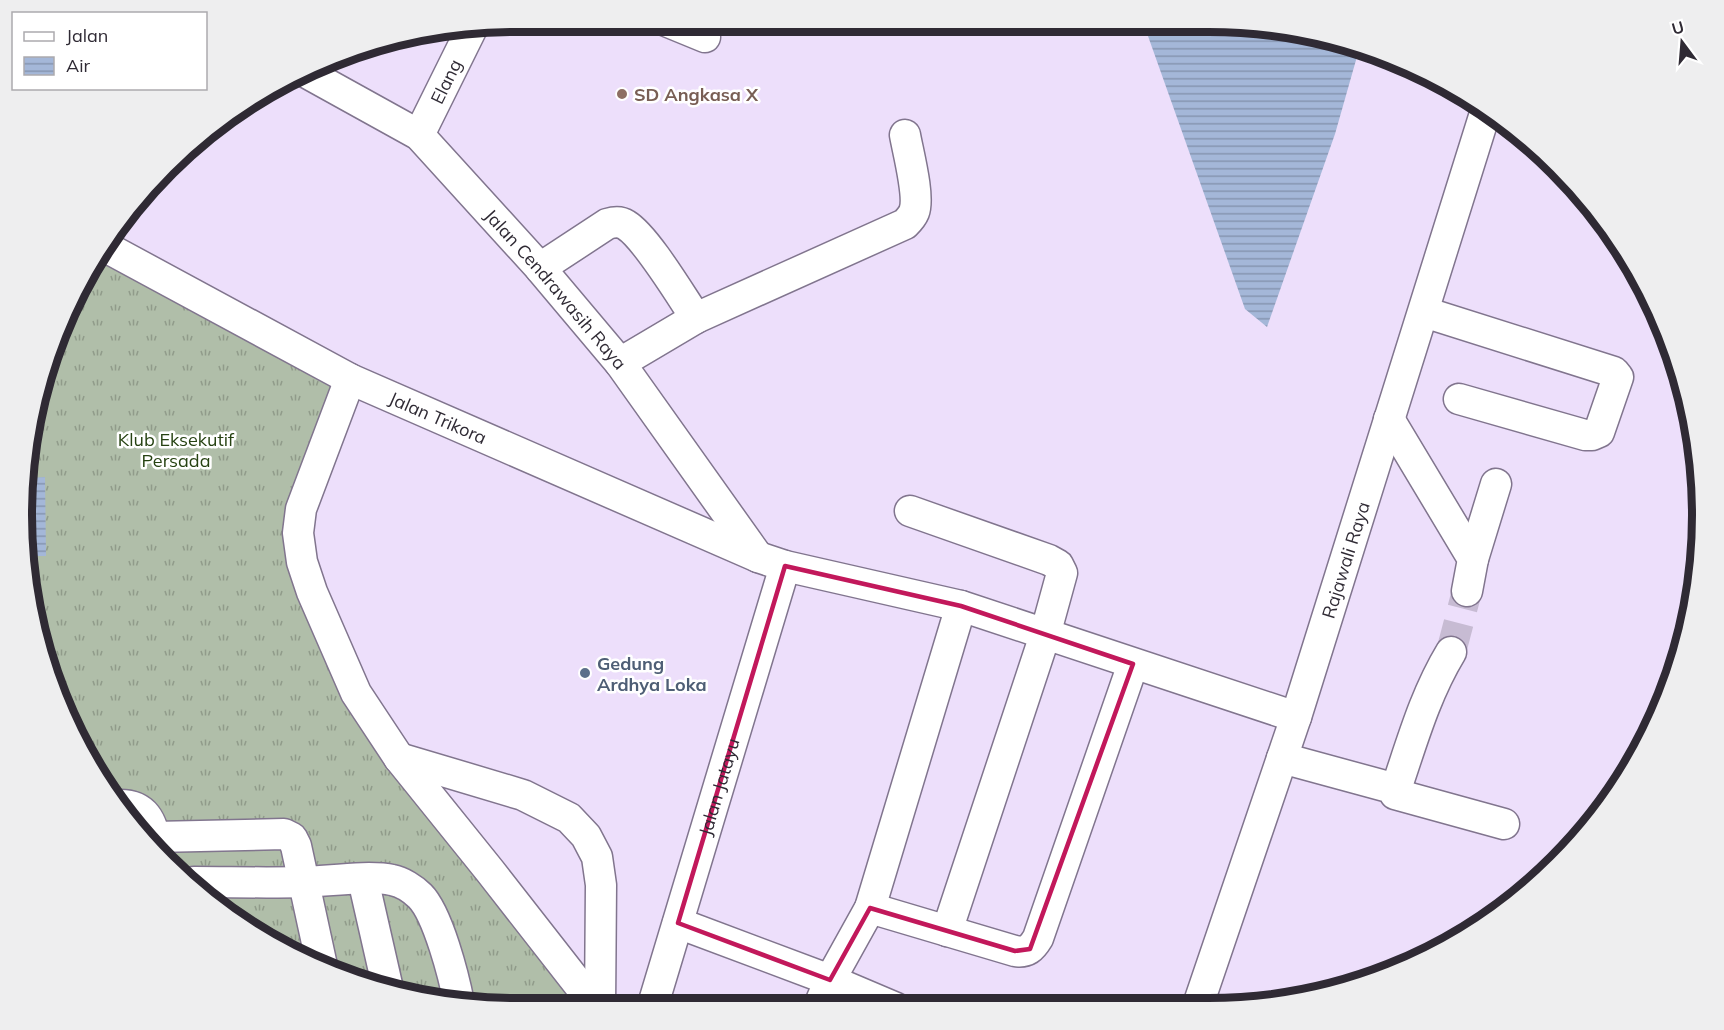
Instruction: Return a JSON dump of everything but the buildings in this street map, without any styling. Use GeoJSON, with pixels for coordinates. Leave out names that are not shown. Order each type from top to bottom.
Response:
{"type":"FeatureCollection","features":[{"type":"Feature","properties":{"kind":"street"},"geometry":{"type":"LineString","coordinates":[[691,32],[705,38]]}},
{"type":"Feature","properties":{"kind":"street","name":"Elang"},"geometry":{"type":"LineString","coordinates":[[419,135],[469,34]]}},
{"type":"Feature","properties":{"kind":"street","name":"Jalan Cendrawasih Raya"},"geometry":{"type":"LineString","coordinates":[[311,76],[419,135],[540,268],[620,363],[771,562]]}},
{"type":"Feature","properties":{"kind":"street","name":"Rajawali Raya"},"geometry":{"type":"LineString","coordinates":[[1200,998],[1296,717],[1484,117]]}},
{"type":"Feature","properties":{"kind":"street"},"geometry":{"type":"LineString","coordinates":[[620,363],[696,318],[905,224],[913,215],[916,204],[905,135]]}},
{"type":"Feature","properties":{"kind":"street"},"geometry":{"type":"LineString","coordinates":[[540,268],[608,224],[615,222],[624,224],[646,245],[696,318]]}},
{"type":"Feature","properties":{"kind":"street","name":"Jalan Trikora"},"geometry":{"type":"LineString","coordinates":[[115,243],[350,379],[771,562],[961,606],[1296,717]]}},
{"type":"Feature","properties":{"kind":"street"},"geometry":{"type":"LineString","coordinates":[[1424,312],[1614,372],[1618,377],[1600,429],[1592,435],[1585,435],[1460,399]]}},
{"type":"Feature","properties":{"kind":"street"},"geometry":{"type":"LineString","coordinates":[[350,379],[301,509],[298,533],[302,562],[326,627],[356,693],[399,758],[590,998]]}},
{"type":"Feature","properties":{"kind":"street"},"geometry":{"type":"LineString","coordinates":[[1389,419],[1473,559]]}},
{"type":"Feature","properties":{"kind":"street"},"geometry":{"type":"LineString","coordinates":[[1467,591],[1473,559],[1496,484]]}},
{"type":"Feature","properties":{"kind":"street"},"geometry":{"type":"LineString","coordinates":[[910,511],[1058,565],[1062,573],[1045,635],[947,931]]}},
{"type":"Feature","properties":{"kind":"street","name":"Jalan Jatayu"},"geometry":{"type":"LineString","coordinates":[[655,998],[678,923],[771,562]]}},
{"type":"Feature","properties":{"kind":"street"},"geometry":{"type":"LineString","coordinates":[[822,998],[870,908],[961,606]]}},
{"type":"Feature","properties":{"kind":"street"},"geometry":{"type":"LineString","coordinates":[[1451,652],[1423,708],[1395,794],[1504,824]]}},
{"type":"Feature","properties":{"kind":"street"},"geometry":{"type":"LineString","coordinates":[[870,908],[1015,951],[1026,951],[1034,945],[1133,664]]}},
{"type":"Feature","properties":{"kind":"street"},"geometry":{"type":"LineString","coordinates":[[399,758],[523,795],[569,818],[586,836],[597,857],[601,885],[598,998]]}},
{"type":"Feature","properties":{"kind":"street"},"geometry":{"type":"LineString","coordinates":[[1282,758],[1396,789]]}},
{"type":"Feature","properties":{"kind":"street"},"geometry":{"type":"LineString","coordinates":[[129,806],[136,806],[144,813],[153,836]]}},
{"type":"Feature","properties":{"kind":"street"},"geometry":{"type":"LineString","coordinates":[[158,842],[284,834],[292,838],[296,846],[320,958]]}},
{"type":"Feature","properties":{"kind":"street"},"geometry":{"type":"LineString","coordinates":[[363,879],[386,981]]}},
{"type":"Feature","properties":{"kind":"street"},"geometry":{"type":"LineString","coordinates":[[200,882],[392,879],[408,886],[421,897],[430,912],[453,972],[457,995]]}},
{"type":"Feature","properties":{"kind":"street"},"geometry":{"type":"LineString","coordinates":[[678,923],[872,998]]}},
{"type":"Feature","properties":{"kind":"street"},"geometry":{"type":"LineString","coordinates":[[453,972],[471,996]]}},
{"type":"Feature","properties":{"kind":"highlighted area"},"geometry":{"type":"Polygon","coordinates":[[[785,566],[961,606],[1133,664],[1030,949],[1015,951],[870,908],[830,980],[678,923],[785,566]]]}},
{"type":"Feature","properties":{"kind":"green space","name":"Klub Eksekutif Persada"},"geometry":{"type":"Polygon","coordinates":[[[109,252],[350,379],[298,533],[356,693],[589,998],[483,997],[421,989],[360,973],[301,949],[246,917],[196,879],[151,834],[113,784],[81,729],[57,670],[48,640],[36,578],[32,515],[36,452],[48,390],[68,330],[81,301],[109,252]]]}},
{"type":"Feature","properties":{"kind":"water"},"geometry":{"type":"Polygon","coordinates":[[[1147,32],[1241,33],[1272,36],[1303,41],[1357,55],[1335,134],[1267,327],[1245,309],[1147,32]]]}},
{"type":"Feature","properties":{"kind":"water"},"geometry":{"type":"Polygon","coordinates":[[[45,477],[46,556],[34,556],[34,478],[45,477]]]}},
{"type":"Feature","properties":{"kind":"tunnel"},"geometry":{"type":"LineString","coordinates":[[1451,652],[1467,591]]}},
{"type":"Feature","properties":{"kind":"place","name":"SD Angkasa X"},"geometry":{"type":"Point","coordinates":[622,94]}},
{"type":"Feature","properties":{"kind":"place","name":"Gedung Ardhya Loka"},"geometry":{"type":"Point","coordinates":[585,673]}}]}
